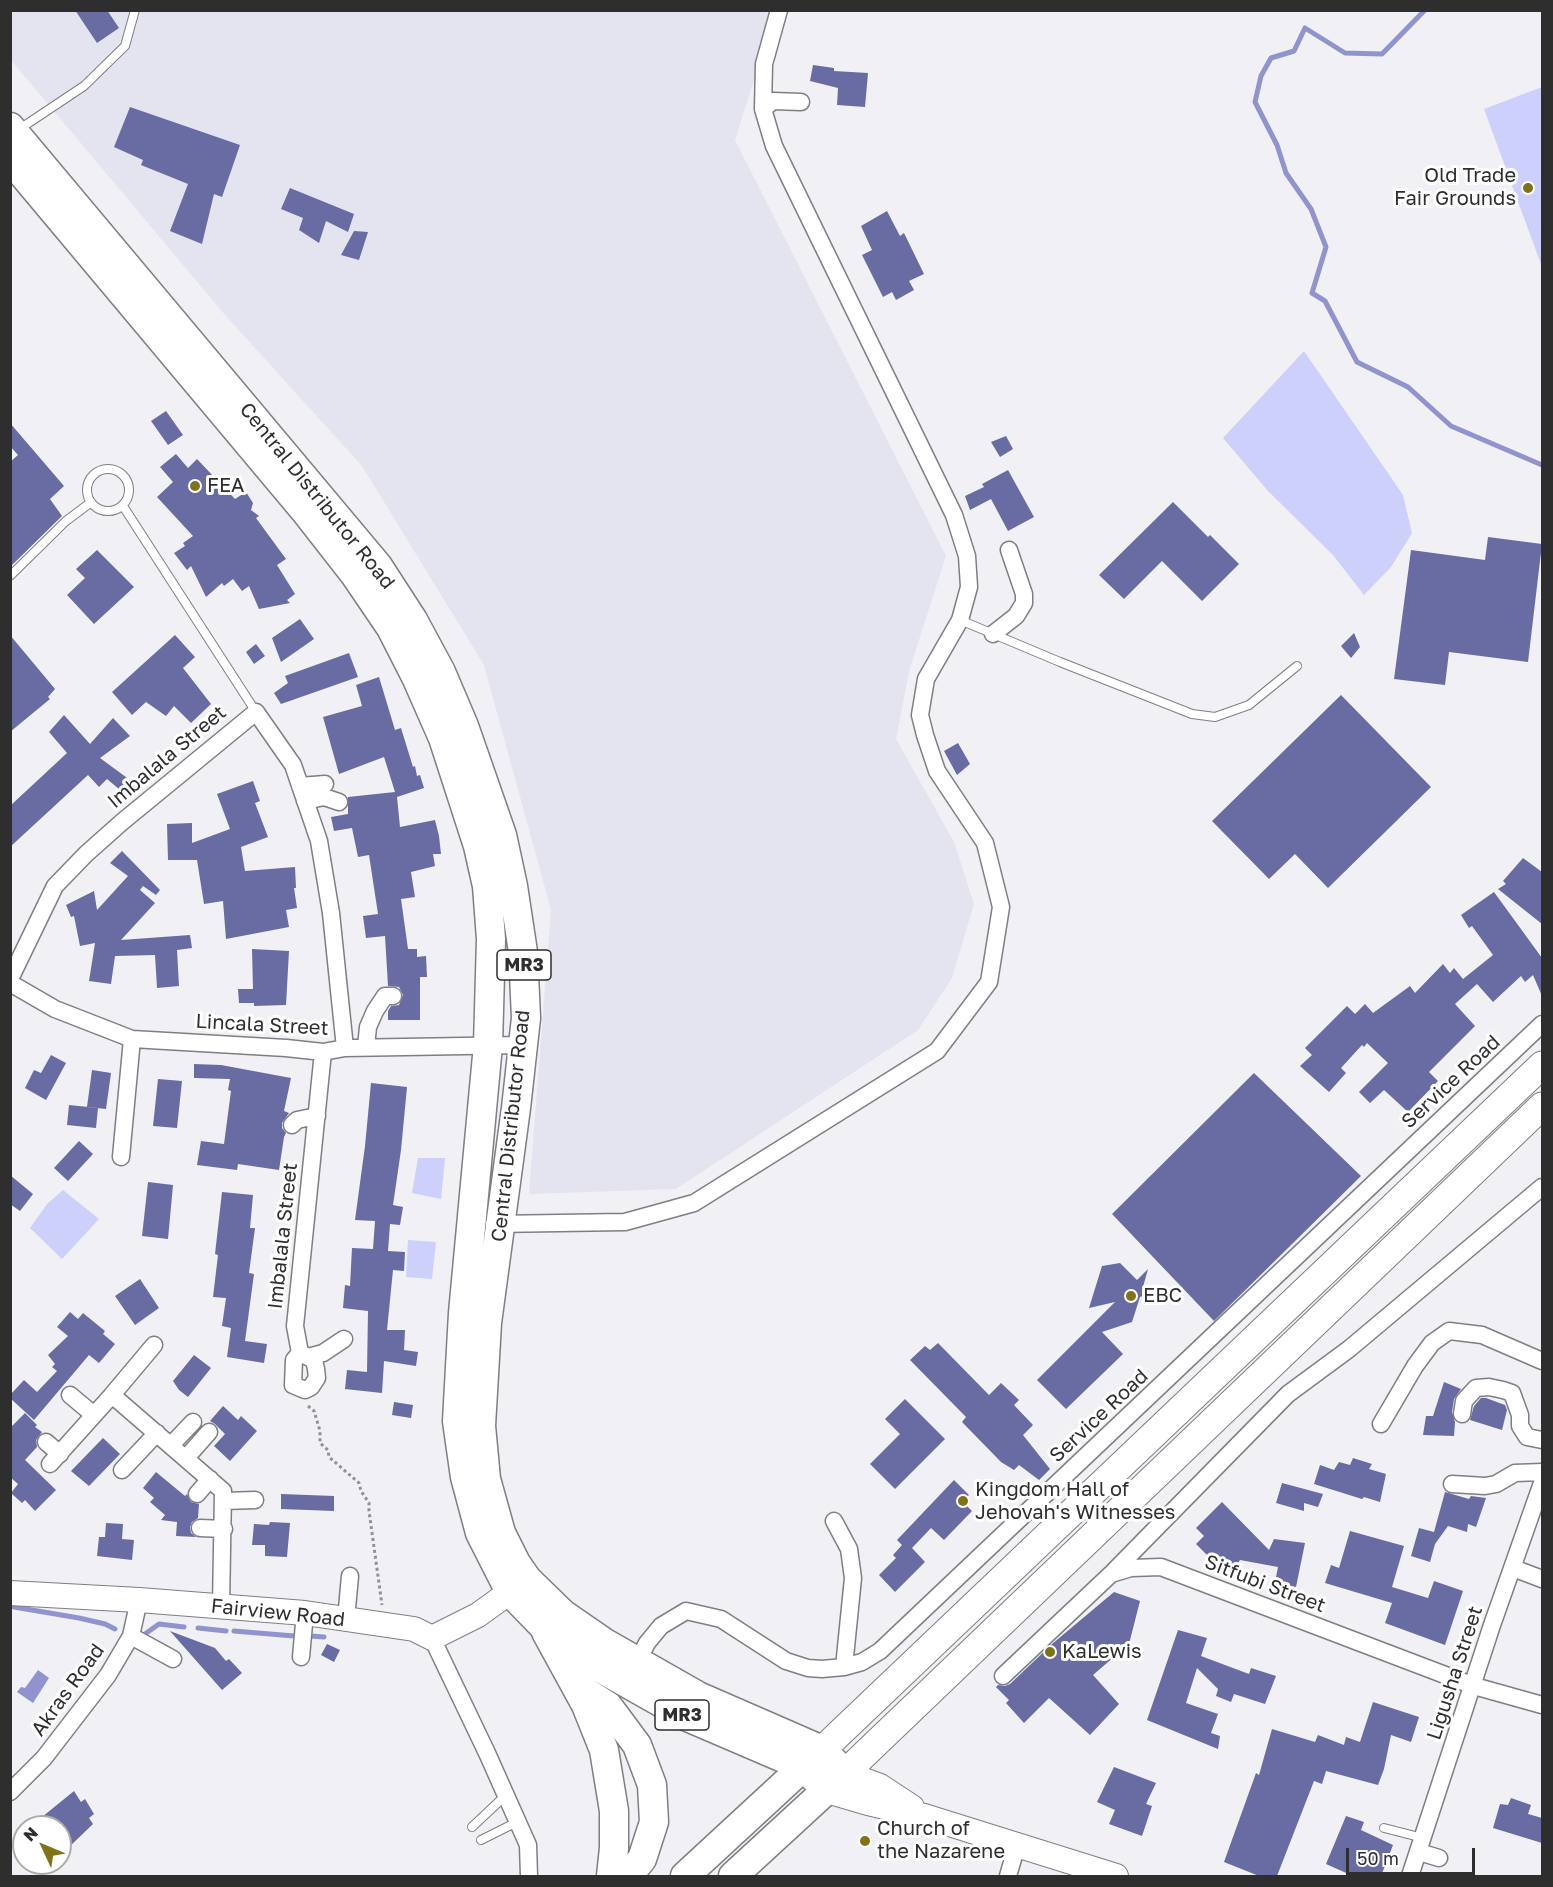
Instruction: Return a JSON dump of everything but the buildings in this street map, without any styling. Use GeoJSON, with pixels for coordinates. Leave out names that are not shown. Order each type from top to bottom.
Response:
{"type":"FeatureCollection","features":[{"type":"Feature","properties":{"kind":"highway","name":"Central Distributor Road"},"geometry":{"type":"LineString","coordinates":[[12,138],[355,575],[391,628],[443,738],[478,846],[487,886],[491,939],[488,1045],[463,1313],[457,1421],[465,1477],[480,1533],[519,1586],[542,1625],[596,1665],[632,1672],[698,1696],[813,1758],[836,1782]]}},
{"type":"Feature","properties":{"kind":"highway","name":"Central Distributor Road"},"geometry":{"type":"LineString","coordinates":[[12,138],[378,567],[413,620],[441,672],[464,726],[502,835],[513,886],[523,952],[526,1018],[487,1323],[481,1426],[486,1479],[501,1533],[516,1563],[519,1586]]}},
{"type":"Feature","properties":{"kind":"highway","name":"Central Distributor Road"},"geometry":{"type":"LineString","coordinates":[[519,1586],[605,1643],[632,1672]]}},
{"type":"Feature","properties":{"kind":"highway"},"geometry":{"type":"LineString","coordinates":[[542,1625],[586,1705],[604,1750],[614,1811],[611,1876]]}},
{"type":"Feature","properties":{"kind":"highway"},"geometry":{"type":"LineString","coordinates":[[574,1685],[608,1706],[637,1745],[652,1785],[654,1822],[642,1859],[628,1876]]}},
{"type":"Feature","properties":{"kind":"highway"},"geometry":{"type":"LineString","coordinates":[[685,1876],[813,1758]]}},
{"type":"Feature","properties":{"kind":"highway"},"geometry":{"type":"LineString","coordinates":[[733,1876],[836,1782]]}},
{"type":"Feature","properties":{"kind":"main road"},"geometry":{"type":"LineString","coordinates":[[813,1758],[1542,1065]]}},
{"type":"Feature","properties":{"kind":"main road"},"geometry":{"type":"LineString","coordinates":[[836,1782],[1542,1106]]}},
{"type":"Feature","properties":{"kind":"main road"},"geometry":{"type":"LineString","coordinates":[[432,1638],[478,1615],[519,1586]]}},
{"type":"Feature","properties":{"kind":"main road","name":"Fairview Road"},"geometry":{"type":"LineString","coordinates":[[10,1593],[305,1613],[414,1629],[432,1638]]}},
{"type":"Feature","properties":{"kind":"main road"},"geometry":{"type":"LineString","coordinates":[[836,1782],[880,1786],[924,1816],[1116,1876]]}},
{"type":"Feature","properties":{"kind":"street"},"geometry":{"type":"LineString","coordinates":[[472,1221],[500,1224],[625,1222],[693,1203],[937,1051],[989,982],[1001,907],[985,843],[937,771],[920,715],[927,679],[960,620],[969,587],[967,556],[954,515],[774,146],[764,109],[764,64],[779,10]]}},
{"type":"Feature","properties":{"kind":"street"},"geometry":{"type":"LineString","coordinates":[[764,109],[774,101],[801,102]]}},
{"type":"Feature","properties":{"kind":"street"},"geometry":{"type":"LineString","coordinates":[[993,634],[1016,616],[1024,603],[1024,594],[1009,550]]}},
{"type":"Feature","properties":{"kind":"street","name":"Imbalala Street"},"geometry":{"type":"LineString","coordinates":[[10,981],[55,886],[122,822],[256,712],[293,765],[319,841],[327,890],[345,1048]]}},
{"type":"Feature","properties":{"kind":"street"},"geometry":{"type":"LineString","coordinates":[[303,794],[325,784]]}},
{"type":"Feature","properties":{"kind":"street"},"geometry":{"type":"LineString","coordinates":[[303,794],[339,802]]}},
{"type":"Feature","properties":{"kind":"street","name":"Lincala Street"},"geometry":{"type":"LineString","coordinates":[[10,981],[55,1009],[132,1039],[286,1047],[323,1052],[366,1047],[523,1045]]}},
{"type":"Feature","properties":{"kind":"street"},"geometry":{"type":"LineString","coordinates":[[366,1047],[368,1027],[375,1011],[385,996],[393,996]]}},
{"type":"Feature","properties":{"kind":"street","name":"Service Road"},"geometry":{"type":"LineString","coordinates":[[632,1672],[646,1643],[661,1626],[686,1611],[721,1619],[786,1661],[808,1668],[822,1669],[862,1662],[880,1652],[1542,1024]]}},
{"type":"Feature","properties":{"kind":"street"},"geometry":{"type":"LineString","coordinates":[[121,1157],[132,1039]]}},
{"type":"Feature","properties":{"kind":"street","name":"Imbalala Street"},"geometry":{"type":"LineString","coordinates":[[304,1355],[295,1326],[323,1052]]}},
{"type":"Feature","properties":{"kind":"street"},"geometry":{"type":"LineString","coordinates":[[292,1125],[297,1120],[317,1116]]}},
{"type":"Feature","properties":{"kind":"street"},"geometry":{"type":"LineString","coordinates":[[1002,1676],[1111,1574],[1288,1394],[1356,1343],[1542,1187]]}},
{"type":"Feature","properties":{"kind":"street"},"geometry":{"type":"LineString","coordinates":[[1381,1424],[1420,1359],[1432,1343],[1449,1331],[1482,1335],[1542,1361]]}},
{"type":"Feature","properties":{"kind":"street"},"geometry":{"type":"LineString","coordinates":[[305,1390],[293,1384],[294,1360],[304,1355],[323,1353],[344,1339]]}},
{"type":"Feature","properties":{"kind":"street"},"geometry":{"type":"LineString","coordinates":[[46,1442],[55,1459],[154,1345]]}},
{"type":"Feature","properties":{"kind":"street"},"geometry":{"type":"LineString","coordinates":[[1462,1414],[1464,1401],[1476,1388],[1489,1387],[1503,1390],[1512,1393],[1520,1414],[1520,1426],[1527,1437],[1542,1440]]}},
{"type":"Feature","properties":{"kind":"street"},"geometry":{"type":"LineString","coordinates":[[70,1395],[94,1415]]}},
{"type":"Feature","properties":{"kind":"street"},"geometry":{"type":"LineString","coordinates":[[112,1395],[223,1491],[221,1606]]}},
{"type":"Feature","properties":{"kind":"street"},"geometry":{"type":"LineString","coordinates":[[171,1445],[193,1422]]}},
{"type":"Feature","properties":{"kind":"street"},"geometry":{"type":"LineString","coordinates":[[122,1470],[157,1432]]}},
{"type":"Feature","properties":{"kind":"street"},"geometry":{"type":"LineString","coordinates":[[186,1458],[209,1432]]}},
{"type":"Feature","properties":{"kind":"street"},"geometry":{"type":"LineString","coordinates":[[1452,1484],[1485,1486],[1496,1484],[1515,1473],[1542,1472]]}},
{"type":"Feature","properties":{"kind":"street"},"geometry":{"type":"LineString","coordinates":[[197,1494],[210,1479]]}},
{"type":"Feature","properties":{"kind":"street","name":"Ligusha Street"},"geometry":{"type":"LineString","coordinates":[[1410,1876],[1474,1686],[1492,1625],[1542,1488]]}},
{"type":"Feature","properties":{"kind":"street"},"geometry":{"type":"LineString","coordinates":[[224,1501],[255,1500]]}},
{"type":"Feature","properties":{"kind":"street"},"geometry":{"type":"LineString","coordinates":[[834,1521],[849,1549],[853,1578],[844,1666]]}},
{"type":"Feature","properties":{"kind":"street"},"geometry":{"type":"LineString","coordinates":[[200,1528],[224,1529]]}},
{"type":"Feature","properties":{"kind":"street","name":"Sitfubi Street"},"geometry":{"type":"LineString","coordinates":[[1111,1574],[1131,1568],[1161,1567],[1474,1686],[1542,1703]]}},
{"type":"Feature","properties":{"kind":"street"},"geometry":{"type":"LineString","coordinates":[[1513,1568],[1542,1579]]}},
{"type":"Feature","properties":{"kind":"street"},"geometry":{"type":"LineString","coordinates":[[346,1619],[350,1576]]}},
{"type":"Feature","properties":{"kind":"street","name":"Akras Road"},"geometry":{"type":"LineString","coordinates":[[13,1785],[44,1758],[108,1675],[131,1636],[139,1600]]}},
{"type":"Feature","properties":{"kind":"street"},"geometry":{"type":"LineString","coordinates":[[301,1657],[305,1613]]}},
{"type":"Feature","properties":{"kind":"street"},"geometry":{"type":"LineString","coordinates":[[131,1636],[173,1659]]}},
{"type":"Feature","properties":{"kind":"street"},"geometry":{"type":"LineString","coordinates":[[432,1638],[528,1845],[529,1876]]}},
{"type":"Feature","properties":{"kind":"street"},"geometry":{"type":"LineString","coordinates":[[1008,1876],[1017,1845]]}},
{"type":"Feature","properties":{"kind":"street"},"geometry":{"type":"LineString","coordinates":[[1421,1845],[1439,1858]]}},
{"type":"Feature","properties":{"kind":"lane"},"geometry":{"type":"LineString","coordinates":[[12,138],[84,86],[125,46],[135,10]]}},
{"type":"Feature","properties":{"kind":"lane"},"geometry":{"type":"LineString","coordinates":[[114,469],[120,472],[129,484],[130,492],[123,506],[110,512],[102,511],[90,503],[87,488],[93,475],[99,471],[114,469]]}},
{"type":"Feature","properties":{"kind":"lane"},"geometry":{"type":"LineString","coordinates":[[10,576],[66,521],[90,503]]}},
{"type":"Feature","properties":{"kind":"lane"},"geometry":{"type":"LineString","coordinates":[[123,506],[256,712]]}},
{"type":"Feature","properties":{"kind":"lane"},"geometry":{"type":"LineString","coordinates":[[960,620],[1192,714],[1215,717],[1249,705],[1297,666]]}},
{"type":"Feature","properties":{"kind":"lane"},"geometry":{"type":"LineString","coordinates":[[472,1827],[506,1795]]}},
{"type":"Feature","properties":{"kind":"lane"},"geometry":{"type":"LineString","coordinates":[[481,1840],[517,1822]]}},
{"type":"Feature","properties":{"kind":"lane"},"geometry":{"type":"LineString","coordinates":[[1384,1828],[1421,1845]]}},
{"type":"Feature","properties":{"kind":"path"},"geometry":{"type":"LineString","coordinates":[[305,1390],[308,1407],[314,1411],[317,1420],[320,1443],[328,1450],[329,1457],[334,1463],[359,1483],[369,1503],[384,1625]]}},
{"type":"Feature","properties":{"kind":"shaded area"},"geometry":{"type":"Polygon","coordinates":[[[10,11],[776,11],[735,140],[946,556],[910,668],[896,739],[954,842],[974,904],[952,978],[918,1030],[676,1189],[529,1194],[551,910],[484,665],[362,466],[225,315],[11,60],[10,11]]]}},
{"type":"Feature","properties":{"kind":"shaded area","name":"Old Trade Fair Grounds"},"geometry":{"type":"Polygon","coordinates":[[[1542,87],[1542,267],[1484,109],[1542,87]]]}},
{"type":"Feature","properties":{"kind":"shaded area"},"geometry":{"type":"Polygon","coordinates":[[[1304,351],[1403,495],[1412,533],[1391,567],[1364,595],[1333,555],[1268,491],[1223,438],[1304,351]]]}},
{"type":"Feature","properties":{"kind":"shaded area"},"geometry":{"type":"Polygon","coordinates":[[[418,1158],[445,1158],[441,1199],[412,1193],[418,1158]]]}},
{"type":"Feature","properties":{"kind":"shaded area"},"geometry":{"type":"Polygon","coordinates":[[[63,1190],[99,1219],[62,1259],[30,1228],[47,1204],[63,1190]]]}},
{"type":"Feature","properties":{"kind":"shaded area"},"geometry":{"type":"Polygon","coordinates":[[[408,1240],[436,1242],[432,1279],[406,1277],[408,1240]]]}},
{"type":"Feature","properties":{"kind":"shaded area"},"geometry":{"type":"Polygon","coordinates":[[[38,1670],[49,1678],[33,1703],[17,1692],[21,1687],[25,1688],[38,1670]]]}},
{"type":"Feature","properties":{"kind":"waterway"},"geometry":{"type":"LineString","coordinates":[[1425,10],[1382,54],[1345,53],[1305,28],[1294,51],[1271,58],[1261,76],[1255,102],[1277,145],[1286,173],[1311,209],[1326,247],[1312,293],[1325,301],[1357,362],[1408,387],[1451,426],[1542,465]]}},
{"type":"Feature","properties":{"kind":"waterway"},"geometry":{"type":"LineString","coordinates":[[14,1607],[79,1618],[105,1624],[115,1629]]}},
{"type":"Feature","properties":{"kind":"waterway"},"geometry":{"type":"LineString","coordinates":[[145,1634],[159,1624],[184,1627]]}},
{"type":"Feature","properties":{"kind":"waterway"},"geometry":{"type":"LineString","coordinates":[[198,1628],[226,1631]]}},
{"type":"Feature","properties":{"kind":"waterway"},"geometry":{"type":"LineString","coordinates":[[234,1631],[294,1636]]}},
{"type":"Feature","properties":{"kind":"waterway"},"geometry":{"type":"LineString","coordinates":[[311,1636],[324,1637]]}},
{"type":"Feature","properties":{"kind":"place","name":"Old Trade Fair Grounds"},"geometry":{"type":"Point","coordinates":[1528,188]}},
{"type":"Feature","properties":{"kind":"place","name":"FEA"},"geometry":{"type":"Point","coordinates":[195,486]}},
{"type":"Feature","properties":{"kind":"place","name":"EBC"},"geometry":{"type":"Point","coordinates":[1131,1296]}},
{"type":"Feature","properties":{"kind":"place","name":"Kingdom Hall of Jehovah's Witnesses"},"geometry":{"type":"Point","coordinates":[963,1501]}},
{"type":"Feature","properties":{"kind":"place","name":"KaLewis"},"geometry":{"type":"Point","coordinates":[1050,1652]}},
{"type":"Feature","properties":{"kind":"place","name":"Church of the Nazarene"},"geometry":{"type":"Point","coordinates":[865,1841]}}]}
